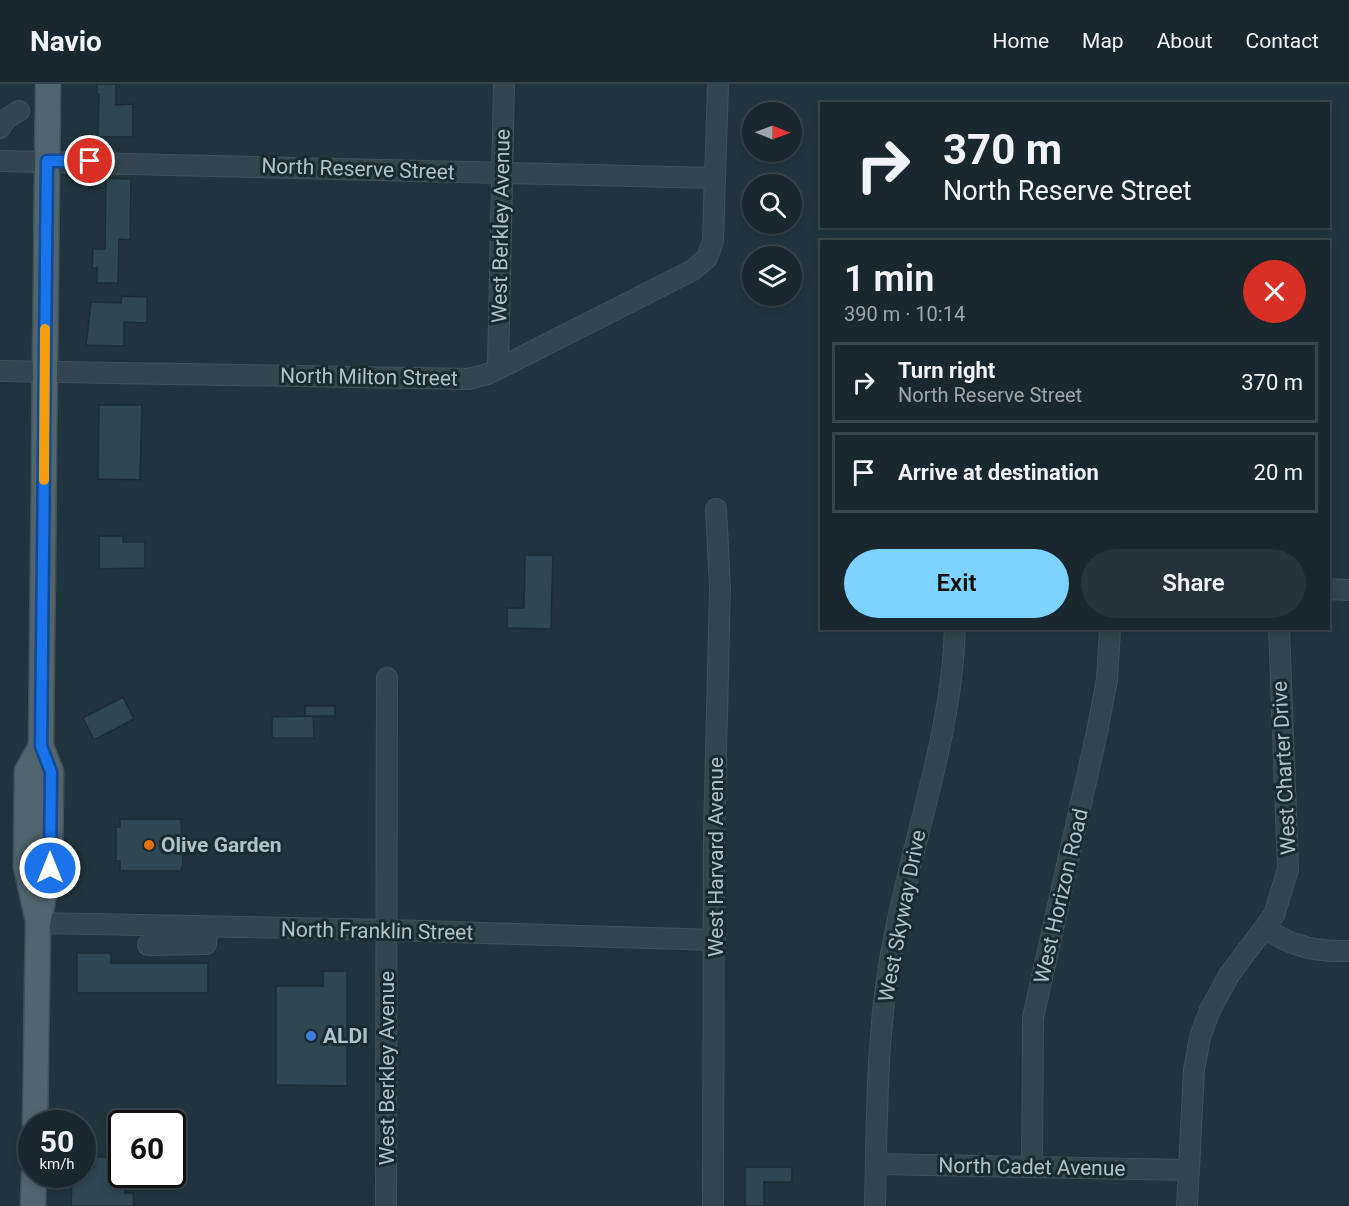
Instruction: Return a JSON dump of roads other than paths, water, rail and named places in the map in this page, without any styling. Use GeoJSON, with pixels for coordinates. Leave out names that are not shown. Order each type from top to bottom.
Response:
{"type":"FeatureCollection","features":[{"type":"Feature","properties":{"kind":"main road"},"geometry":{"type":"LineString","coordinates":[[34,1110],[38,923],[26,867],[27,771],[41,746],[48,84]]}},
{"type":"Feature","properties":{"kind":"main road"},"geometry":{"type":"LineString","coordinates":[[33,1206],[34,1188]]}},
{"type":"Feature","properties":{"kind":"street","name":"West Berkley Avenue"},"geometry":{"type":"LineString","coordinates":[[498,369],[504,84]]}},
{"type":"Feature","properties":{"kind":"street"},"geometry":{"type":"LineString","coordinates":[[716,178],[718,84]]}},
{"type":"Feature","properties":{"kind":"street"},"geometry":{"type":"LineString","coordinates":[[0,128],[6,119],[19,111]]}},
{"type":"Feature","properties":{"kind":"street","name":"North Reserve Street"},"geometry":{"type":"LineString","coordinates":[[0,161],[716,178]]}},
{"type":"Feature","properties":{"kind":"street","name":"North Milton Street"},"geometry":{"type":"LineString","coordinates":[[0,371],[468,379],[498,369],[693,270],[707,258],[713,241],[716,178]]}},
{"type":"Feature","properties":{"kind":"street","name":"West Harvard Avenue"},"geometry":{"type":"LineString","coordinates":[[713,1206],[714,837],[720,588],[716,509]]}},
{"type":"Feature","properties":{"kind":"street"},"geometry":{"type":"LineString","coordinates":[[1330,590],[1349,590]]}},
{"type":"Feature","properties":{"kind":"street","name":"West Skyway Drive"},"geometry":{"type":"LineString","coordinates":[[875,1206],[879,1054],[891,954],[948,698],[955,630]]}},
{"type":"Feature","properties":{"kind":"street","name":"West Horizon Road"},"geometry":{"type":"LineString","coordinates":[[1032,1166],[1034,1018],[1097,732],[1107,680],[1110,630]]}},
{"type":"Feature","properties":{"kind":"street","name":"West Charter Drive"},"geometry":{"type":"LineString","coordinates":[[1187,1206],[1194,1070],[1200,1037],[1210,1010],[1229,975],[1265,928],[1278,906],[1290,854],[1279,630]]}},
{"type":"Feature","properties":{"kind":"street","name":"West Berkley Avenue"},"geometry":{"type":"LineString","coordinates":[[387,678],[387,1206]]}},
{"type":"Feature","properties":{"kind":"street","name":"North Franklin Street"},"geometry":{"type":"LineString","coordinates":[[38,923],[715,940]]}},
{"type":"Feature","properties":{"kind":"street"},"geometry":{"type":"LineString","coordinates":[[148,945],[206,944],[207,927]]}},
{"type":"Feature","properties":{"kind":"street"},"geometry":{"type":"LineString","coordinates":[[1265,928],[1278,937],[1305,948],[1349,951]]}},
{"type":"Feature","properties":{"kind":"street","name":"North Cadet Avenue"},"geometry":{"type":"LineString","coordinates":[[876,1164],[1188,1170]]}},
{"type":"Feature","properties":{"kind":"place","name":"Olive Garden"},"geometry":{"type":"Point","coordinates":[149,845]}},
{"type":"Feature","properties":{"kind":"place","name":"ALDI"},"geometry":{"type":"Point","coordinates":[311,1036]}}]}
